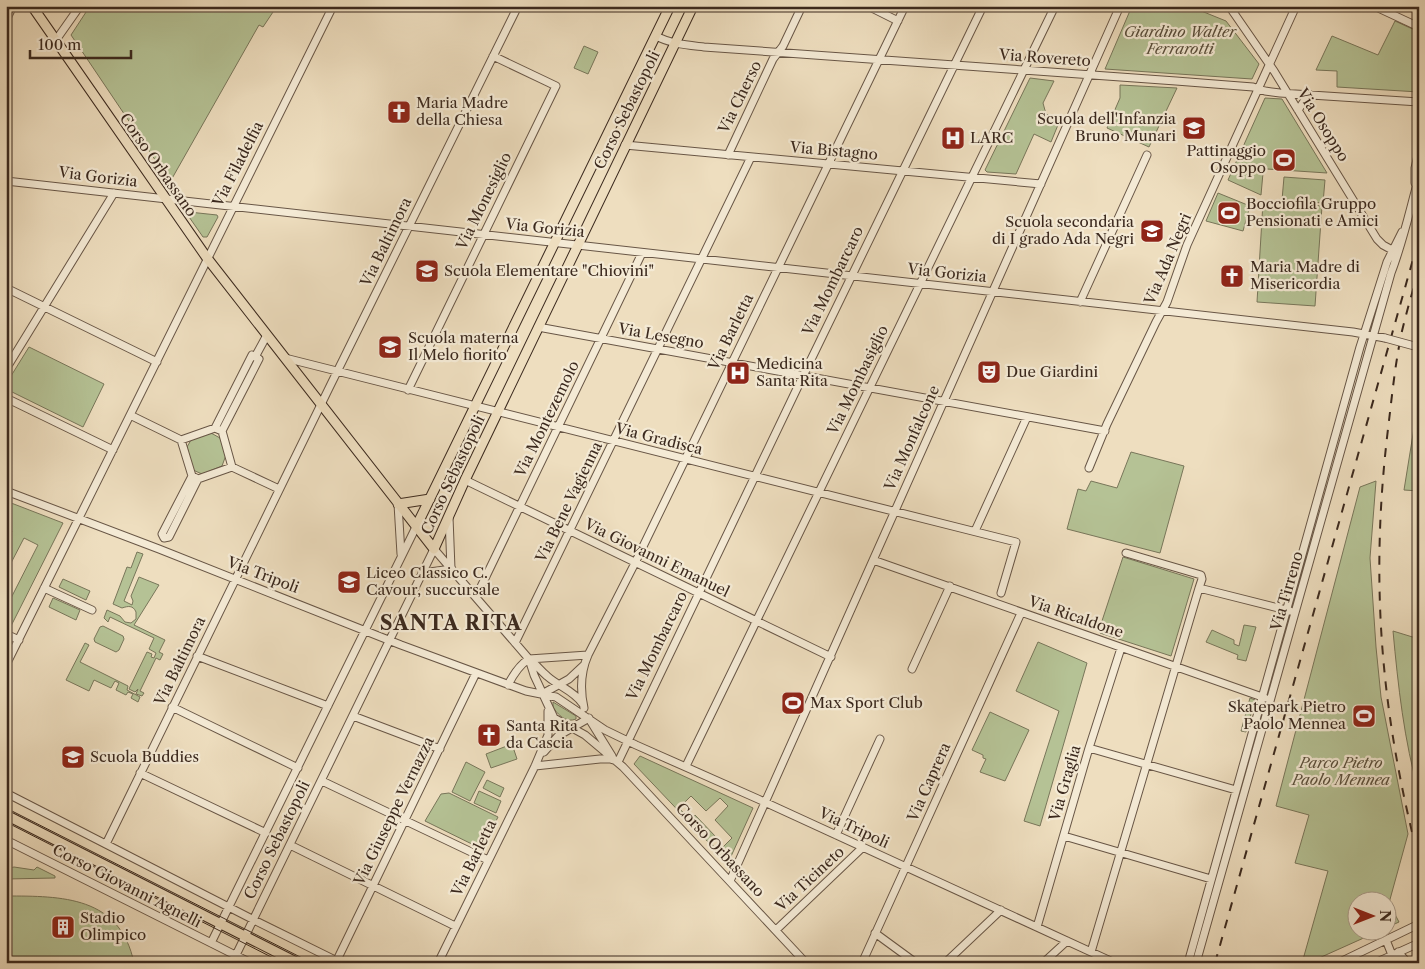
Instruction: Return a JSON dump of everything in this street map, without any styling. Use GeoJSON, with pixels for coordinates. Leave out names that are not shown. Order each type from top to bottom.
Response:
{"type":"FeatureCollection","features":[{"type":"Feature","properties":{"kind":"main road","name":"Corso Orbassano"},"geometry":{"type":"LineString","coordinates":[[32,6],[207,258],[434,549]]}},
{"type":"Feature","properties":{"kind":"main road","name":"Corso Sebastopoli"},"geometry":{"type":"LineString","coordinates":[[416,527],[670,6]]}},
{"type":"Feature","properties":{"kind":"main road","name":"Corso Sebastopoli"},"geometry":{"type":"LineString","coordinates":[[434,549],[464,480],[693,6]]}},
{"type":"Feature","properties":{"kind":"main road"},"geometry":{"type":"LineString","coordinates":[[398,504],[430,498]]}},
{"type":"Feature","properties":{"kind":"main road","name":"Corso Giovanni Agnelli"},"geometry":{"type":"LineString","coordinates":[[6,815],[298,963]]}},
{"type":"Feature","properties":{"kind":"street"},"geometry":{"type":"LineString","coordinates":[[6,20],[13,6]]}},
{"type":"Feature","properties":{"kind":"street"},"geometry":{"type":"LineString","coordinates":[[56,40],[80,6]]}},
{"type":"Feature","properties":{"kind":"street","name":"Via Filadelfia"},"geometry":{"type":"LineString","coordinates":[[6,665],[333,6]]}},
{"type":"Feature","properties":{"kind":"street","name":"Via Baltimora"},"geometry":{"type":"LineString","coordinates":[[106,844],[320,405],[518,6]]}},
{"type":"Feature","properties":{"kind":"street"},"geometry":{"type":"LineString","coordinates":[[778,52],[802,6]]}},
{"type":"Feature","properties":{"kind":"street"},"geometry":{"type":"LineString","coordinates":[[868,6],[898,21]]}},
{"type":"Feature","properties":{"kind":"street","name":"Via Barletta"},"geometry":{"type":"LineString","coordinates":[[584,664],[635,563],[905,6]]}},
{"type":"Feature","properties":{"kind":"street","name":"Via Mombarcaro"},"geometry":{"type":"LineString","coordinates":[[618,762],[631,731],[802,376],[983,6]]}},
{"type":"Feature","properties":{"kind":"street","name":"Via Mombasiglio"},"geometry":{"type":"LineString","coordinates":[[686,766],[1055,6]]}},
{"type":"Feature","properties":{"kind":"street","name":"Via Monfalcone"},"geometry":{"type":"LineString","coordinates":[[730,881],[1120,6]]}},
{"type":"Feature","properties":{"kind":"street","name":"Via Osoppo"},"geometry":{"type":"LineString","coordinates":[[1229,6],[1288,93],[1377,239],[1395,252]]}},
{"type":"Feature","properties":{"kind":"street","name":"Via Ada Negri"},"geometry":{"type":"LineString","coordinates":[[1089,468],[1167,302],[1187,245],[1296,6]]}},
{"type":"Feature","properties":{"kind":"street"},"geometry":{"type":"LineString","coordinates":[[1374,6],[1419,27]]}},
{"type":"Feature","properties":{"kind":"street","name":"Via Rovereto"},"geometry":{"type":"LineString","coordinates":[[656,36],[664,41],[675,43],[778,52],[1419,102]]}},
{"type":"Feature","properties":{"kind":"street","name":"Via Cherso"},"geometry":{"type":"LineString","coordinates":[[728,155],[773,58],[778,52]]}},
{"type":"Feature","properties":{"kind":"street","name":"Via Monesiglio"},"geometry":{"type":"LineString","coordinates":[[408,390],[556,86],[493,56]]}},
{"type":"Feature","properties":{"kind":"street"},"geometry":{"type":"LineString","coordinates":[[1298,110],[1309,94]]}},
{"type":"Feature","properties":{"kind":"street","name":"Via Bistagno"},"geometry":{"type":"LineString","coordinates":[[626,145],[1041,184]]}},
{"type":"Feature","properties":{"kind":"street","name":"Via Tirreno"},"geometry":{"type":"LineString","coordinates":[[1415,191],[1415,168],[1419,151]]}},
{"type":"Feature","properties":{"kind":"street"},"geometry":{"type":"LineString","coordinates":[[1080,302],[1146,155]]}},
{"type":"Feature","properties":{"kind":"street","name":"Via Bene Vagienna"},"geometry":{"type":"LineString","coordinates":[[515,643],[751,157]]}},
{"type":"Feature","properties":{"kind":"street","name":"Via Tirreno"},"geometry":{"type":"LineString","coordinates":[[1188,963],[1365,334],[1404,228],[1419,177]]}},
{"type":"Feature","properties":{"kind":"street","name":"Via Gorizia"},"geometry":{"type":"LineString","coordinates":[[6,181],[1374,335],[1419,347]]}},
{"type":"Feature","properties":{"kind":"street"},"geometry":{"type":"LineString","coordinates":[[6,370],[114,193]]}},
{"type":"Feature","properties":{"kind":"street","name":"Via Tirreno"},"geometry":{"type":"LineString","coordinates":[[1196,963],[1374,335],[1395,252]]}},
{"type":"Feature","properties":{"kind":"street","name":"Via Montezemolo"},"geometry":{"type":"LineString","coordinates":[[476,597],[642,253]]}},
{"type":"Feature","properties":{"kind":"street"},"geometry":{"type":"LineString","coordinates":[[6,288],[157,362]]}},
{"type":"Feature","properties":{"kind":"street","name":"Via Lesegno"},"geometry":{"type":"LineString","coordinates":[[538,328],[1105,431]]}},
{"type":"Feature","properties":{"kind":"street"},"geometry":{"type":"LineString","coordinates":[[130,415],[181,440],[219,430],[259,359],[255,357],[267,335]]}},
{"type":"Feature","properties":{"kind":"street"},"geometry":{"type":"LineString","coordinates":[[284,358],[338,372]]}},
{"type":"Feature","properties":{"kind":"street","name":"Via Gradisca"},"geometry":{"type":"LineString","coordinates":[[338,372],[1016,542],[1001,593]]}},
{"type":"Feature","properties":{"kind":"street"},"geometry":{"type":"LineString","coordinates":[[6,398],[113,450]]}},
{"type":"Feature","properties":{"kind":"street"},"geometry":{"type":"LineString","coordinates":[[975,531],[1027,417]]}},
{"type":"Feature","properties":{"kind":"street"},"geometry":{"type":"LineString","coordinates":[[219,430],[232,467]]}},
{"type":"Feature","properties":{"kind":"street"},"geometry":{"type":"LineString","coordinates":[[181,440],[195,477]]}},
{"type":"Feature","properties":{"kind":"street"},"geometry":{"type":"LineString","coordinates":[[159,549],[164,538],[162,534],[195,477],[232,467],[279,489]]}},
{"type":"Feature","properties":{"kind":"street","name":"Via Giovanni Emanuel"},"geometry":{"type":"LineString","coordinates":[[464,480],[830,657]]}},
{"type":"Feature","properties":{"kind":"street","name":"Via Tripoli"},"geometry":{"type":"LineString","coordinates":[[6,491],[508,685],[559,698],[605,730],[627,741],[686,766],[1115,963]]}},
{"type":"Feature","properties":{"kind":"street"},"geometry":{"type":"LineString","coordinates":[[398,504],[402,557]]}},
{"type":"Feature","properties":{"kind":"street"},"geometry":{"type":"LineString","coordinates":[[422,573],[452,569],[449,515]]}},
{"type":"Feature","properties":{"kind":"street","name":"Corso Sebastopoli"},"geometry":{"type":"LineString","coordinates":[[211,943],[416,527]]}},
{"type":"Feature","properties":{"kind":"street","name":"Corso Sebastopoli"},"geometry":{"type":"LineString","coordinates":[[236,955],[434,549]]}},
{"type":"Feature","properties":{"kind":"street","name":"Corso Orbassano"},"geometry":{"type":"LineString","coordinates":[[434,549],[529,659],[539,666],[548,677],[576,696],[584,708]]}},
{"type":"Feature","properties":{"kind":"street"},"geometry":{"type":"LineString","coordinates":[[1091,952],[1202,579],[1201,575],[1126,553]]}},
{"type":"Feature","properties":{"kind":"street","name":"Via Ricaldone"},"geometry":{"type":"LineString","coordinates":[[873,560],[1270,700]]}},
{"type":"Feature","properties":{"kind":"street"},"geometry":{"type":"LineString","coordinates":[[912,669],[950,586]]}},
{"type":"Feature","properties":{"kind":"street"},"geometry":{"type":"LineString","coordinates":[[44,588],[92,610]]}},
{"type":"Feature","properties":{"kind":"street"},"geometry":{"type":"LineString","coordinates":[[1199,588],[1295,612]]}},
{"type":"Feature","properties":{"kind":"street","name":"Via Caprera"},"geometry":{"type":"LineString","coordinates":[[862,963],[1021,612]]}},
{"type":"Feature","properties":{"kind":"street"},"geometry":{"type":"LineString","coordinates":[[6,634],[19,640]]}},
{"type":"Feature","properties":{"kind":"street","name":"Via Graglia"},"geometry":{"type":"LineString","coordinates":[[1037,927],[1089,748],[1121,648]]}},
{"type":"Feature","properties":{"kind":"street"},"geometry":{"type":"LineString","coordinates":[[508,685],[518,668],[529,659],[588,655]]}},
{"type":"Feature","properties":{"kind":"street"},"geometry":{"type":"LineString","coordinates":[[198,656],[328,706]]}},
{"type":"Feature","properties":{"kind":"street"},"geometry":{"type":"LineString","coordinates":[[529,659],[530,668],[546,703],[557,720],[585,735],[612,756]]}},
{"type":"Feature","properties":{"kind":"street"},"geometry":{"type":"LineString","coordinates":[[542,694],[575,675],[584,664]]}},
{"type":"Feature","properties":{"kind":"street"},"geometry":{"type":"LineString","coordinates":[[584,664],[582,693],[584,708],[612,756]]}},
{"type":"Feature","properties":{"kind":"street","name":"Via Giuseppe Vernazza"},"geometry":{"type":"LineString","coordinates":[[339,962],[373,886],[476,672]]}},
{"type":"Feature","properties":{"kind":"street"},"geometry":{"type":"LineString","coordinates":[[539,758],[548,729],[546,703]]}},
{"type":"Feature","properties":{"kind":"street"},"geometry":{"type":"LineString","coordinates":[[172,707],[298,768]]}},
{"type":"Feature","properties":{"kind":"street"},"geometry":{"type":"LineString","coordinates":[[353,716],[440,749]]}},
{"type":"Feature","properties":{"kind":"street"},"geometry":{"type":"LineString","coordinates":[[539,758],[555,738],[589,718]]}},
{"type":"Feature","properties":{"kind":"street"},"geometry":{"type":"LineString","coordinates":[[580,724],[605,730]]}},
{"type":"Feature","properties":{"kind":"street"},"geometry":{"type":"LineString","coordinates":[[836,835],[880,739]]}},
{"type":"Feature","properties":{"kind":"street"},"geometry":{"type":"LineString","coordinates":[[1089,748],[1236,790]]}},
{"type":"Feature","properties":{"kind":"street","name":"Corso Orbassano"},"geometry":{"type":"LineString","coordinates":[[612,756],[806,963]]}},
{"type":"Feature","properties":{"kind":"street","name":"Via Barletta"},"geometry":{"type":"LineString","coordinates":[[438,963],[539,758]]}},
{"type":"Feature","properties":{"kind":"street"},"geometry":{"type":"LineString","coordinates":[[535,766],[600,759],[610,759],[618,762]]}},
{"type":"Feature","properties":{"kind":"street"},"geometry":{"type":"LineString","coordinates":[[140,772],[266,833]]}},
{"type":"Feature","properties":{"kind":"street"},"geometry":{"type":"LineString","coordinates":[[322,780],[488,860]]}},
{"type":"Feature","properties":{"kind":"street","name":"Corso Giovanni Agnelli"},"geometry":{"type":"LineString","coordinates":[[6,793],[339,962]]}},
{"type":"Feature","properties":{"kind":"street"},"geometry":{"type":"LineString","coordinates":[[1064,836],[1211,879]]}},
{"type":"Feature","properties":{"kind":"street","name":"Corso Giovanni Agnelli"},"geometry":{"type":"LineString","coordinates":[[6,840],[251,963]]}},
{"type":"Feature","properties":{"kind":"street"},"geometry":{"type":"LineString","coordinates":[[290,845],[455,926]]}},
{"type":"Feature","properties":{"kind":"street","name":"Via Ticineto"},"geometry":{"type":"LineString","coordinates":[[776,930],[863,847]]}},
{"type":"Feature","properties":{"kind":"street"},"geometry":{"type":"LineString","coordinates":[[945,963],[1001,910]]}},
{"type":"Feature","properties":{"kind":"street"},"geometry":{"type":"LineString","coordinates":[[1398,934],[1419,924]]}},
{"type":"Feature","properties":{"kind":"street"},"geometry":{"type":"LineString","coordinates":[[875,933],[916,963]]}},
{"type":"Feature","properties":{"kind":"street"},"geometry":{"type":"LineString","coordinates":[[1043,963],[1066,941]]}},
{"type":"Feature","properties":{"kind":"street"},"geometry":{"type":"LineString","coordinates":[[1338,963],[1382,942]]}},
{"type":"Feature","properties":{"kind":"street"},"geometry":{"type":"LineString","coordinates":[[1387,942],[1395,953],[1408,963]]}},
{"type":"Feature","properties":{"kind":"street"},"geometry":{"type":"LineString","coordinates":[[1375,963],[1419,943]]}},
{"type":"Feature","properties":{"kind":"green space"},"geometry":{"type":"Polygon","coordinates":[[[90,6],[277,6],[263,27],[259,25],[170,182],[71,35],[90,6]]]}},
{"type":"Feature","properties":{"kind":"green space","name":"Giardino Walter Ferrarotti"},"geometry":{"type":"Polygon","coordinates":[[[1132,6],[1144,6],[1154,10],[1163,6],[1189,6],[1226,21],[1259,64],[1252,79],[1105,69],[1132,6]]]}},
{"type":"Feature","properties":{"kind":"green space"},"geometry":{"type":"Polygon","coordinates":[[[1395,21],[1419,32],[1419,92],[1337,87],[1337,71],[1316,70],[1332,36],[1378,55],[1395,21]]]}},
{"type":"Feature","properties":{"kind":"green space"},"geometry":{"type":"Polygon","coordinates":[[[584,46],[598,52],[588,74],[574,68],[584,46]]]}},
{"type":"Feature","properties":{"kind":"green space"},"geometry":{"type":"Polygon","coordinates":[[[1030,78],[1054,81],[1043,103],[1046,114],[1060,120],[1051,142],[1034,134],[1016,174],[987,172],[985,170],[1030,78]]]}},
{"type":"Feature","properties":{"kind":"green space"},"geometry":{"type":"Polygon","coordinates":[[[1120,85],[1177,88],[1149,147],[1107,128],[1120,98],[1120,85]]]}},
{"type":"Feature","properties":{"kind":"green space"},"geometry":{"type":"Polygon","coordinates":[[[1265,98],[1282,99],[1327,173],[1267,169],[1263,173],[1261,195],[1228,180],[1265,98]]]}},
{"type":"Feature","properties":{"kind":"green space"},"geometry":{"type":"Polygon","coordinates":[[[1284,177],[1325,180],[1323,203],[1282,200],[1284,177]]]}},
{"type":"Feature","properties":{"kind":"green space","name":"Bocciofila Gruppo Pensionati e Amici"},"geometry":{"type":"Polygon","coordinates":[[[1218,193],[1250,206],[1243,231],[1206,221],[1218,193]]]}},
{"type":"Feature","properties":{"kind":"green space"},"geometry":{"type":"Polygon","coordinates":[[[1263,202],[1322,206],[1315,306],[1257,302],[1263,202]]]}},
{"type":"Feature","properties":{"kind":"green space"},"geometry":{"type":"Polygon","coordinates":[[[189,212],[217,215],[218,217],[207,237],[203,237],[187,214],[189,212]]]}},
{"type":"Feature","properties":{"kind":"green space"},"geometry":{"type":"Polygon","coordinates":[[[29,347],[104,384],[83,427],[6,389],[6,384],[29,347]]]}},
{"type":"Feature","properties":{"kind":"green space"},"geometry":{"type":"Polygon","coordinates":[[[1419,397],[1419,491],[1404,490],[1419,397]]]}},
{"type":"Feature","properties":{"kind":"green space"},"geometry":{"type":"Polygon","coordinates":[[[211,433],[220,438],[226,455],[222,466],[202,474],[193,470],[187,447],[191,440],[211,433]]]}},
{"type":"Feature","properties":{"kind":"green space"},"geometry":{"type":"Polygon","coordinates":[[[1131,452],[1184,466],[1160,553],[1067,529],[1078,489],[1086,491],[1091,481],[1117,488],[1131,452]]]}},
{"type":"Feature","properties":{"kind":"green space","name":"Parco Pietro Paolo Mennea"},"geometry":{"type":"Polygon","coordinates":[[[1376,481],[1370,558],[1376,647],[1381,697],[1408,834],[1392,892],[1348,892],[1348,942],[1355,942],[1308,963],[1302,963],[1328,871],[1295,863],[1309,815],[1276,806],[1360,487],[1376,481]]]}},
{"type":"Feature","properties":{"kind":"green space"},"geometry":{"type":"Polygon","coordinates":[[[6,501],[63,523],[10,628],[6,626],[6,601],[9,602],[38,545],[24,538],[11,563],[6,561],[6,543],[12,531],[6,528],[6,501]]]}},
{"type":"Feature","properties":{"kind":"green space"},"geometry":{"type":"Polygon","coordinates":[[[137,552],[143,554],[124,601],[132,605],[131,596],[139,577],[159,585],[134,625],[165,640],[159,652],[163,654],[160,660],[156,658],[140,691],[144,693],[142,696],[136,694],[138,689],[135,692],[129,689],[147,652],[152,654],[151,657],[154,658],[156,653],[149,649],[154,638],[110,617],[108,622],[104,618],[107,610],[120,616],[125,622],[131,623],[136,619],[136,612],[132,607],[122,608],[113,604],[127,567],[131,568],[137,552]]]}},
{"type":"Feature","properties":{"kind":"green space"},"geometry":{"type":"Polygon","coordinates":[[[1123,557],[1194,579],[1171,656],[1100,633],[1099,630],[1123,557]]]}},
{"type":"Feature","properties":{"kind":"green space"},"geometry":{"type":"Polygon","coordinates":[[[63,579],[90,591],[86,600],[59,587],[63,579]]]}},
{"type":"Feature","properties":{"kind":"green space"},"geometry":{"type":"Polygon","coordinates":[[[53,598],[80,610],[76,620],[49,607],[53,598]]]}},
{"type":"Feature","properties":{"kind":"green space"},"geometry":{"type":"Polygon","coordinates":[[[1244,625],[1256,627],[1246,661],[1237,659],[1238,655],[1206,642],[1212,630],[1234,640],[1234,644],[1239,646],[1244,625]]]}},
{"type":"Feature","properties":{"kind":"green space"},"geometry":{"type":"Polygon","coordinates":[[[103,626],[123,636],[124,639],[119,650],[116,652],[95,642],[94,639],[100,627],[103,626]]]}},
{"type":"Feature","properties":{"kind":"green space"},"geometry":{"type":"Polygon","coordinates":[[[1393,631],[1419,639],[1419,793],[1399,692],[1393,631]]]}},
{"type":"Feature","properties":{"kind":"green space"},"geometry":{"type":"Polygon","coordinates":[[[1038,642],[1087,663],[1040,826],[1024,821],[1059,711],[1016,691],[1038,642]]]}},
{"type":"Feature","properties":{"kind":"green space"},"geometry":{"type":"Polygon","coordinates":[[[85,643],[89,645],[80,662],[128,686],[127,690],[140,697],[138,702],[131,698],[133,694],[128,692],[126,695],[116,690],[119,683],[115,681],[111,688],[94,680],[89,691],[66,680],[85,643]]]}},
{"type":"Feature","properties":{"kind":"green space"},"geometry":{"type":"Polygon","coordinates":[[[1250,698],[1255,700],[1246,732],[1241,731],[1250,698]]]}},
{"type":"Feature","properties":{"kind":"green space"},"geometry":{"type":"Polygon","coordinates":[[[553,702],[576,716],[576,719],[569,720],[563,718],[553,707],[553,702]]]}},
{"type":"Feature","properties":{"kind":"green space"},"geometry":{"type":"Polygon","coordinates":[[[990,712],[1029,730],[1005,781],[980,772],[986,759],[983,758],[983,755],[972,750],[990,712]]]}},
{"type":"Feature","properties":{"kind":"green space"},"geometry":{"type":"Polygon","coordinates":[[[512,744],[517,759],[491,768],[486,754],[512,744]]]}},
{"type":"Feature","properties":{"kind":"green space"},"geometry":{"type":"Polygon","coordinates":[[[640,756],[753,808],[728,863],[634,764],[640,756]],[[691,796],[679,808],[690,820],[695,815],[716,837],[710,843],[719,851],[732,838],[715,820],[728,806],[720,798],[706,811],[691,796]]]}},
{"type":"Feature","properties":{"kind":"green space"},"geometry":{"type":"Polygon","coordinates":[[[466,762],[485,772],[470,801],[452,792],[466,762]]]}},
{"type":"Feature","properties":{"kind":"green space"},"geometry":{"type":"Polygon","coordinates":[[[487,780],[504,788],[500,797],[483,788],[487,780]]]}},
{"type":"Feature","properties":{"kind":"green space"},"geometry":{"type":"Polygon","coordinates":[[[479,791],[501,801],[496,813],[474,803],[479,791]]]}},
{"type":"Feature","properties":{"kind":"green space"},"geometry":{"type":"Polygon","coordinates":[[[449,793],[498,817],[482,849],[425,821],[441,794],[449,793]]]}},
{"type":"Feature","properties":{"kind":"green space"},"geometry":{"type":"Polygon","coordinates":[[[14,867],[34,870],[37,867],[55,876],[55,878],[6,879],[6,869],[14,867]]]}},
{"type":"Feature","properties":{"kind":"green space","name":"Stadio Olimpico"},"geometry":{"type":"Polygon","coordinates":[[[6,896],[48,897],[67,900],[86,904],[102,912],[116,924],[127,941],[134,963],[6,963],[6,896]]]}},
{"type":"Feature","properties":{"kind":"tram line"},"geometry":{"type":"LineString","coordinates":[[6,808],[312,963]]}},
{"type":"Feature","properties":{"kind":"tram line"},"geometry":{"type":"LineString","coordinates":[[6,822],[283,963]]}},
{"type":"Feature","properties":{"kind":"railway"},"geometry":{"type":"LineString","coordinates":[[1215,963],[1419,238]]}},
{"type":"Feature","properties":{"kind":"railway"},"geometry":{"type":"LineString","coordinates":[[1412,832],[1392,731],[1385,681],[1379,582],[1380,532],[1388,429],[1402,331],[1419,269]]}},
{"type":"Feature","properties":{"kind":"place","name":"Maria Madre della Chiesa"},"geometry":{"type":"Point","coordinates":[399,112]}},
{"type":"Feature","properties":{"kind":"place","name":"Scuola dell'Infanzia Bruno Munari"},"geometry":{"type":"Point","coordinates":[1194,128]}},
{"type":"Feature","properties":{"kind":"place","name":"LARC"},"geometry":{"type":"Point","coordinates":[953,138]}},
{"type":"Feature","properties":{"kind":"place","name":"Pattinaggio Osoppo"},"geometry":{"type":"Point","coordinates":[1284,160]}},
{"type":"Feature","properties":{"kind":"place","name":"Bocciofila Gruppo Pensionati e Amici"},"geometry":{"type":"Point","coordinates":[1229,213]}},
{"type":"Feature","properties":{"kind":"place","name":"Scuola secondaria di I grado Ada Negri"},"geometry":{"type":"Point","coordinates":[1152,231]}},
{"type":"Feature","properties":{"kind":"place","name":"Scuola Elementare \"Chiovini\""},"geometry":{"type":"Point","coordinates":[427,271]}},
{"type":"Feature","properties":{"kind":"place","name":"Maria Madre di Misericordia"},"geometry":{"type":"Point","coordinates":[1232,276]}},
{"type":"Feature","properties":{"kind":"place","name":"Scuola materna Il Melo fiorito"},"geometry":{"type":"Point","coordinates":[390,347]}},
{"type":"Feature","properties":{"kind":"place","name":"Due Giardini"},"geometry":{"type":"Point","coordinates":[989,372]}},
{"type":"Feature","properties":{"kind":"place","name":"Medicina Santa Rita"},"geometry":{"type":"Point","coordinates":[738,373]}},
{"type":"Feature","properties":{"kind":"place","name":"Liceo Classico C. Cavour, succursale"},"geometry":{"type":"Point","coordinates":[349,582]}},
{"type":"Feature","properties":{"kind":"place","name":"Max Sport Club"},"geometry":{"type":"Point","coordinates":[793,703]}},
{"type":"Feature","properties":{"kind":"place","name":"Skatepark Pietro Paolo Mennea"},"geometry":{"type":"Point","coordinates":[1364,716]}},
{"type":"Feature","properties":{"kind":"place","name":"Santa Rita da Cascia"},"geometry":{"type":"Point","coordinates":[489,735]}},
{"type":"Feature","properties":{"kind":"place","name":"Scuola Buddies"},"geometry":{"type":"Point","coordinates":[73,757]}},
{"type":"Feature","properties":{"kind":"place","name":"Stadio Olimpico"},"geometry":{"type":"Point","coordinates":[63,927]}},
{"type":"Feature","properties":{"kind":"district","name":"SANTA RITA"},"geometry":{"type":"Point","coordinates":[451,623]}}]}
